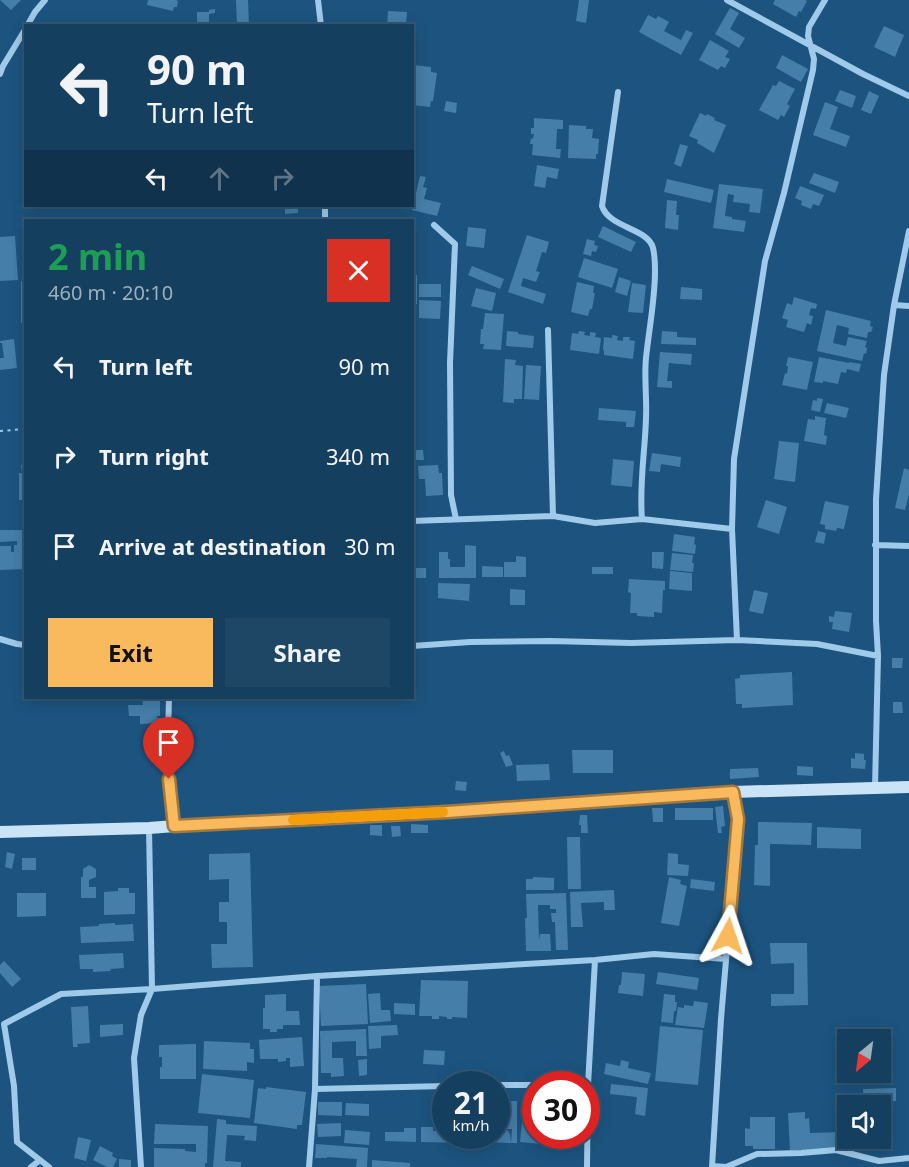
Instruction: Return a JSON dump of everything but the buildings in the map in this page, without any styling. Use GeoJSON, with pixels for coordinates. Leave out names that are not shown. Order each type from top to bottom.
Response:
{"type":"FeatureCollection","features":[{"type":"Feature","properties":{"kind":"main road"},"geometry":{"type":"LineString","coordinates":[[0,832],[149,828],[447,812],[733,792],[909,787]]}},
{"type":"Feature","properties":{"kind":"street"},"geometry":{"type":"LineString","coordinates":[[28,24],[45,0]]}},
{"type":"Feature","properties":{"kind":"street"},"geometry":{"type":"LineString","coordinates":[[318,0],[321,24]]}},
{"type":"Feature","properties":{"kind":"street"},"geometry":{"type":"LineString","coordinates":[[727,0],[811,47],[909,96]]}},
{"type":"Feature","properties":{"kind":"street"},"geometry":{"type":"LineString","coordinates":[[737,640],[732,529],[734,459],[765,261],[784,193],[813,70],[814,59],[808,36],[809,27],[825,0]]}},
{"type":"Feature","properties":{"kind":"street"},"geometry":{"type":"LineString","coordinates":[[0,74],[24,30]]}},
{"type":"Feature","properties":{"kind":"street"},"geometry":{"type":"LineString","coordinates":[[618,92],[602,206],[605,213],[613,220],[648,239],[653,247],[654,260],[655,286],[646,360],[646,417],[640,497],[642,519]]}},
{"type":"Feature","properties":{"kind":"street"},"geometry":{"type":"LineString","coordinates":[[434,225],[455,244],[450,363],[451,495],[456,519]]}},
{"type":"Feature","properties":{"kind":"street"},"geometry":{"type":"LineString","coordinates":[[875,788],[878,656],[876,499],[884,375],[894,305],[909,231]]}},
{"type":"Feature","properties":{"kind":"street"},"geometry":{"type":"LineString","coordinates":[[894,305],[909,306]]}},
{"type":"Feature","properties":{"kind":"street"},"geometry":{"type":"LineString","coordinates":[[548,330],[553,516]]}},
{"type":"Feature","properties":{"kind":"street"},"geometry":{"type":"LineString","coordinates":[[414,520],[553,516],[595,522],[642,519],[732,529]]}},
{"type":"Feature","properties":{"kind":"street"},"geometry":{"type":"LineString","coordinates":[[875,545],[909,546]]}},
{"type":"Feature","properties":{"kind":"street"},"geometry":{"type":"LineString","coordinates":[[0,639],[24,645]]}},
{"type":"Feature","properties":{"kind":"street"},"geometry":{"type":"LineString","coordinates":[[414,646],[470,642],[631,643],[737,640],[817,644],[878,656]]}},
{"type":"Feature","properties":{"kind":"street"},"geometry":{"type":"LineString","coordinates":[[169,699],[169,779],[174,826]]}},
{"type":"Feature","properties":{"kind":"street"},"geometry":{"type":"LineString","coordinates":[[733,792],[738,819],[716,1089],[712,1167],[726,1167],[757,1154],[836,1150],[879,1161],[909,1158]]}},
{"type":"Feature","properties":{"kind":"street"},"geometry":{"type":"LineString","coordinates":[[141,1167],[134,1058],[141,1015],[152,989],[149,828]]}},
{"type":"Feature","properties":{"kind":"street"},"geometry":{"type":"LineString","coordinates":[[49,1167],[17,1142],[14,1086],[4,1024],[61,994],[595,960],[654,954],[726,960]]}},
{"type":"Feature","properties":{"kind":"street"},"geometry":{"type":"LineString","coordinates":[[588,1071],[595,960]]}},
{"type":"Feature","properties":{"kind":"street"},"geometry":{"type":"LineString","coordinates":[[309,1167],[315,1089],[317,976]]}},
{"type":"Feature","properties":{"kind":"street"},"geometry":{"type":"LineString","coordinates":[[315,1089],[432,1086]]}},
{"type":"Feature","properties":{"kind":"street"},"geometry":{"type":"LineString","coordinates":[[587,1149],[587,1167]]}},
{"type":"Feature","properties":{"kind":"street"},"geometry":{"type":"LineString","coordinates":[[31,1167],[40,1160]]}},
{"type":"Feature","properties":{"kind":"path"},"geometry":{"type":"LineString","coordinates":[[0,431],[24,429]]}},
{"type":"Feature","properties":{"kind":"slow traffic"},"geometry":{"type":"LineString","coordinates":[[293,820],[443,812]]}},
{"type":"Feature","properties":{"kind":"route"},"geometry":{"type":"LineString","coordinates":[[169,779],[174,826],[447,812],[733,792],[738,819],[728,936]]}}]}
